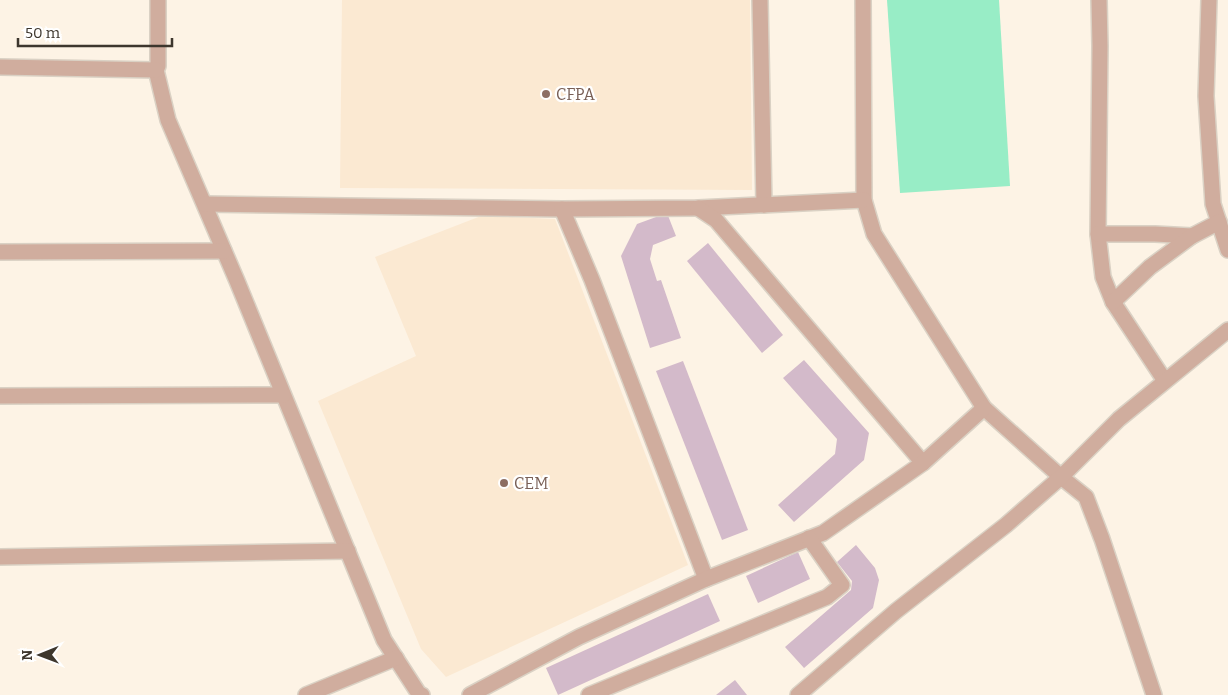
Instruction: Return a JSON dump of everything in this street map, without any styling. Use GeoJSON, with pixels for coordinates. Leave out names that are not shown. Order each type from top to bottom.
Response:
{"type":"FeatureCollection","features":[{"type":"Feature","properties":{"kind":"street"},"geometry":{"type":"LineString","coordinates":[[158,0],[158,66],[156,70],[168,120],[284,395],[384,640],[419,694],[422,695]]}},
{"type":"Feature","properties":{"kind":"street"},"geometry":{"type":"LineString","coordinates":[[760,0],[764,205]]}},
{"type":"Feature","properties":{"kind":"street"},"geometry":{"type":"LineString","coordinates":[[863,0],[864,200],[874,234],[984,408],[1086,497],[1154,695]]}},
{"type":"Feature","properties":{"kind":"street"},"geometry":{"type":"LineString","coordinates":[[1099,0],[1098,234],[1103,277],[1113,302],[1165,381]]}},
{"type":"Feature","properties":{"kind":"street"},"geometry":{"type":"LineString","coordinates":[[1210,0],[1206,96],[1213,204],[1228,250]]}},
{"type":"Feature","properties":{"kind":"street"},"geometry":{"type":"LineString","coordinates":[[0,67],[156,70]]}},
{"type":"Feature","properties":{"kind":"street"},"geometry":{"type":"LineString","coordinates":[[204,204],[562,209],[698,208],[864,200]]}},
{"type":"Feature","properties":{"kind":"street"},"geometry":{"type":"LineString","coordinates":[[698,208],[716,220],[923,463]]}},
{"type":"Feature","properties":{"kind":"street"},"geometry":{"type":"LineString","coordinates":[[562,209],[592,280],[706,579]]}},
{"type":"Feature","properties":{"kind":"street"},"geometry":{"type":"LineString","coordinates":[[1113,302],[1150,267],[1192,236],[1219,222]]}},
{"type":"Feature","properties":{"kind":"street"},"geometry":{"type":"LineString","coordinates":[[1098,234],[1192,236]]}},
{"type":"Feature","properties":{"kind":"street"},"geometry":{"type":"LineString","coordinates":[[0,252],[224,251]]}},
{"type":"Feature","properties":{"kind":"street"},"geometry":{"type":"LineString","coordinates":[[798,695],[896,611],[1006,525],[1061,477],[1119,419],[1228,330]]}},
{"type":"Feature","properties":{"kind":"street"},"geometry":{"type":"LineString","coordinates":[[0,396],[284,395]]}},
{"type":"Feature","properties":{"kind":"street"},"geometry":{"type":"LineString","coordinates":[[470,695],[579,637],[706,579],[823,533],[923,463],[984,408]]}},
{"type":"Feature","properties":{"kind":"street"},"geometry":{"type":"LineString","coordinates":[[588,695],[827,597],[842,585],[809,538]]}},
{"type":"Feature","properties":{"kind":"street"},"geometry":{"type":"LineString","coordinates":[[0,557],[348,551]]}},
{"type":"Feature","properties":{"kind":"street"},"geometry":{"type":"LineString","coordinates":[[306,695],[396,658]]}},
{"type":"Feature","properties":{"kind":"shaded area","name":"CFPA"},"geometry":{"type":"Polygon","coordinates":[[[342,0],[750,0],[752,190],[340,188],[342,0]]]}},
{"type":"Feature","properties":{"kind":"shaded area","name":"CEM"},"geometry":{"type":"Polygon","coordinates":[[[481,216],[555,219],[688,565],[446,677],[421,649],[318,401],[416,356],[375,257],[481,216]]]}},
{"type":"Feature","properties":{"kind":"green space"},"geometry":{"type":"Polygon","coordinates":[[[887,0],[999,0],[1010,186],[900,193],[887,0]]]}},
{"type":"Feature","properties":{"kind":"building"},"geometry":{"type":"Polygon","coordinates":[[[667,213],[676,236],[653,245],[650,259],[657,281],[661,280],[681,338],[650,348],[621,256],[637,224],[667,213]]]}},
{"type":"Feature","properties":{"kind":"building"},"geometry":{"type":"Polygon","coordinates":[[[708,243],[783,335],[762,353],[687,261],[708,243]]]}},
{"type":"Feature","properties":{"kind":"building"},"geometry":{"type":"Polygon","coordinates":[[[804,360],[869,433],[864,460],[794,522],[778,505],[835,454],[837,439],[783,378],[804,360]]]}},
{"type":"Feature","properties":{"kind":"building"},"geometry":{"type":"Polygon","coordinates":[[[683,361],[748,530],[722,540],[656,371],[683,361]]]}},
{"type":"Feature","properties":{"kind":"building"},"geometry":{"type":"Polygon","coordinates":[[[856,545],[875,568],[879,580],[873,608],[804,668],[785,647],[851,590],[852,581],[837,562],[856,545]]]}},
{"type":"Feature","properties":{"kind":"building"},"geometry":{"type":"Polygon","coordinates":[[[798,552],[810,579],[758,603],[746,576],[798,552]]]}},
{"type":"Feature","properties":{"kind":"building"},"geometry":{"type":"Polygon","coordinates":[[[708,594],[720,621],[558,695],[546,668],[708,594]]]}},
{"type":"Feature","properties":{"kind":"building"},"geometry":{"type":"Polygon","coordinates":[[[735,680],[747,695],[716,695],[735,680]]]}},
{"type":"Feature","properties":{"kind":"place","name":"CFPA"},"geometry":{"type":"Point","coordinates":[546,94]}},
{"type":"Feature","properties":{"kind":"place","name":"CEM"},"geometry":{"type":"Point","coordinates":[504,483]}}]}
